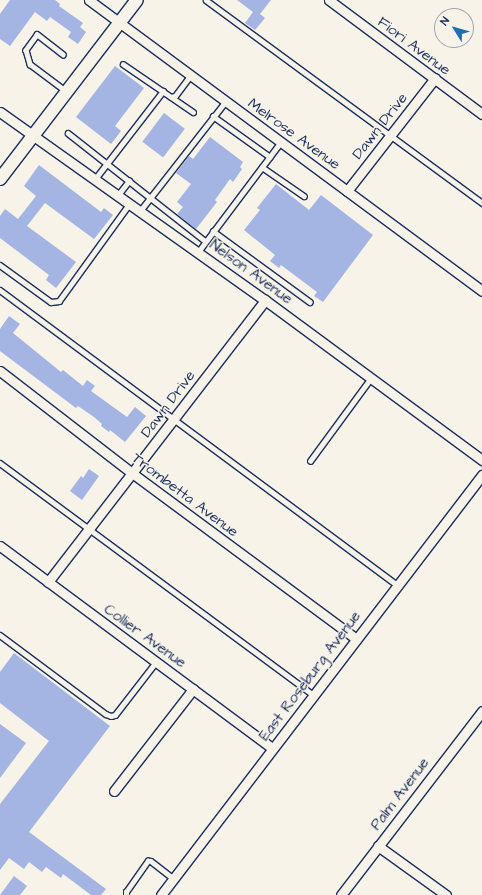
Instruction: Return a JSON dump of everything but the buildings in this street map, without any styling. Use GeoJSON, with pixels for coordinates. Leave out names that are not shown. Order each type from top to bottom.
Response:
{"type":"FeatureCollection","features":[{"type":"Feature","properties":{"kind":"street","name":"Melrose Avenue"},"geometry":{"type":"LineString","coordinates":[[89,0],[482,291]]}},
{"type":"Feature","properties":{"kind":"street"},"geometry":{"type":"LineString","coordinates":[[0,179],[6,168],[34,135],[137,0]]}},
{"type":"Feature","properties":{"kind":"street","name":"Fiori Avenue"},"geometry":{"type":"LineString","coordinates":[[329,0],[482,114]]}},
{"type":"Feature","properties":{"kind":"street","name":"Dawn Drive"},"geometry":{"type":"LineString","coordinates":[[348,191],[434,78]]}},
{"type":"Feature","properties":{"kind":"street","name":"Nelson Avenue"},"geometry":{"type":"LineString","coordinates":[[0,112],[265,300],[482,460]]}},
{"type":"Feature","properties":{"kind":"street","name":"Dawn Drive"},"geometry":{"type":"LineString","coordinates":[[48,582],[265,300]]}},
{"type":"Feature","properties":{"kind":"street","name":"Trombetta Avenue"},"geometry":{"type":"LineString","coordinates":[[0,371],[132,473],[356,639]]}},
{"type":"Feature","properties":{"kind":"street","name":"East Roseburg Avenue"},"geometry":{"type":"LineString","coordinates":[[161,895],[482,475]]}},
{"type":"Feature","properties":{"kind":"street","name":"Collier Avenue"},"geometry":{"type":"LineString","coordinates":[[0,546],[272,748]]}},
{"type":"Feature","properties":{"kind":"street"},"geometry":{"type":"LineString","coordinates":[[114,791],[193,689]]}},
{"type":"Feature","properties":{"kind":"street","name":"Palm Avenue"},"geometry":{"type":"LineString","coordinates":[[341,895],[482,710]]}},
{"type":"Feature","properties":{"kind":"street"},"geometry":{"type":"LineString","coordinates":[[378,846],[446,895]]}},
{"type":"Feature","properties":{"kind":"lane"},"geometry":{"type":"LineString","coordinates":[[206,0],[482,203]]}},
{"type":"Feature","properties":{"kind":"lane"},"geometry":{"type":"LineString","coordinates":[[63,55],[37,35],[26,50],[30,64],[67,92]]}},
{"type":"Feature","properties":{"kind":"lane"},"geometry":{"type":"LineString","coordinates":[[123,64],[193,112]]}},
{"type":"Feature","properties":{"kind":"lane"},"geometry":{"type":"LineString","coordinates":[[171,97],[175,96],[191,75]]}},
{"type":"Feature","properties":{"kind":"lane"},"geometry":{"type":"LineString","coordinates":[[95,178],[163,91]]}},
{"type":"Feature","properties":{"kind":"lane"},"geometry":{"type":"LineString","coordinates":[[140,211],[226,101]]}},
{"type":"Feature","properties":{"kind":"lane"},"geometry":{"type":"LineString","coordinates":[[213,116],[270,157]]}},
{"type":"Feature","properties":{"kind":"lane"},"geometry":{"type":"LineString","coordinates":[[68,133],[205,241]]}},
{"type":"Feature","properties":{"kind":"lane"},"geometry":{"type":"LineString","coordinates":[[198,252],[281,142]]}},
{"type":"Feature","properties":{"kind":"lane"},"geometry":{"type":"LineString","coordinates":[[262,167],[304,196]]}},
{"type":"Feature","properties":{"kind":"lane"},"geometry":{"type":"LineString","coordinates":[[118,195],[129,181]]}},
{"type":"Feature","properties":{"kind":"lane"},"geometry":{"type":"LineString","coordinates":[[0,265],[51,302],[59,301],[130,203]]}},
{"type":"Feature","properties":{"kind":"lane"},"geometry":{"type":"LineString","coordinates":[[213,231],[310,302]]}},
{"type":"Feature","properties":{"kind":"lane"},"geometry":{"type":"LineString","coordinates":[[0,290],[397,585]]}},
{"type":"Feature","properties":{"kind":"lane"},"geometry":{"type":"LineString","coordinates":[[310,461],[371,378]]}},
{"type":"Feature","properties":{"kind":"lane"},"geometry":{"type":"LineString","coordinates":[[0,463],[313,695]]}},
{"type":"Feature","properties":{"kind":"lane"},"geometry":{"type":"LineString","coordinates":[[0,635],[110,716],[115,715],[156,662]]}},
{"type":"Feature","properties":{"kind":"lane"},"geometry":{"type":"LineString","coordinates":[[126,895],[148,861],[151,861],[173,878]]}}]}
